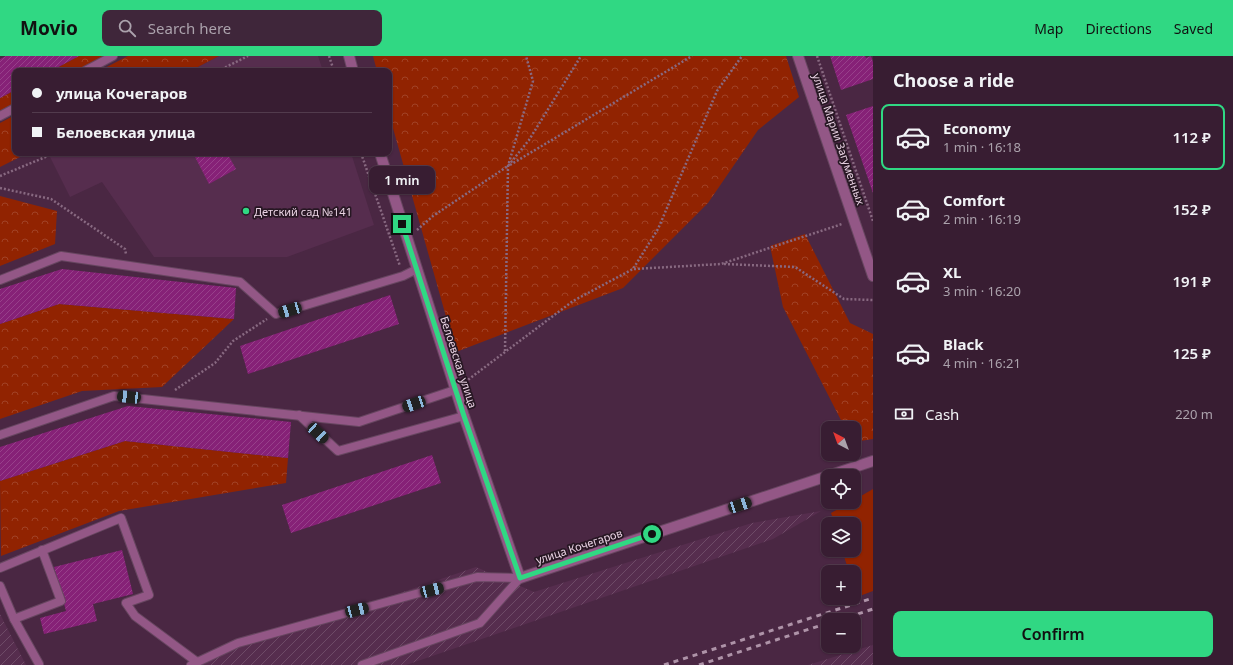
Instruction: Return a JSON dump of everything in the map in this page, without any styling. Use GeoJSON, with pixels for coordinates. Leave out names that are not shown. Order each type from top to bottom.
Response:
{"type":"FeatureCollection","features":[{"type":"Feature","properties":{"kind":"street"},"geometry":{"type":"LineString","coordinates":[[348,56],[352,68]]}},
{"type":"Feature","properties":{"kind":"street","name":"улица Марии Загуменных"},"geometry":{"type":"LineString","coordinates":[[798,56],[873,276]]}},
{"type":"Feature","properties":{"kind":"street","name":"Белоевская улица"},"geometry":{"type":"LineString","coordinates":[[381,156],[455,390],[520,578]]}},
{"type":"Feature","properties":{"kind":"street","name":"улица Кочегаров"},"geometry":{"type":"LineString","coordinates":[[520,578],[873,461]]}},
{"type":"Feature","properties":{"kind":"lane"},"geometry":{"type":"LineString","coordinates":[[91,68],[113,56]]}},
{"type":"Feature","properties":{"kind":"lane"},"geometry":{"type":"LineString","coordinates":[[0,116],[12,110]]}},
{"type":"Feature","properties":{"kind":"lane"},"geometry":{"type":"LineString","coordinates":[[0,280],[61,256],[240,282],[276,314],[403,276],[417,269]]}},
{"type":"Feature","properties":{"kind":"lane"},"geometry":{"type":"LineString","coordinates":[[0,435],[114,396],[359,422],[455,390]]}},
{"type":"Feature","properties":{"kind":"lane"},"geometry":{"type":"LineString","coordinates":[[299,415],[338,451],[464,416]]}},
{"type":"Feature","properties":{"kind":"lane"},"geometry":{"type":"LineString","coordinates":[[0,568],[121,518],[149,595],[126,603],[135,616],[194,664],[238,643],[477,577],[520,578]]}},
{"type":"Feature","properties":{"kind":"lane"},"geometry":{"type":"LineString","coordinates":[[14,619],[61,601],[42,550]]}},
{"type":"Feature","properties":{"kind":"lane"},"geometry":{"type":"LineString","coordinates":[[362,665],[480,622],[520,578]]}},
{"type":"Feature","properties":{"kind":"lane"},"geometry":{"type":"LineString","coordinates":[[0,586],[14,619],[39,664]]}},
{"type":"Feature","properties":{"kind":"path"},"geometry":{"type":"LineString","coordinates":[[224,68],[248,56]]}},
{"type":"Feature","properties":{"kind":"path"},"geometry":{"type":"LineString","coordinates":[[328,56],[333,68]]}},
{"type":"Feature","properties":{"kind":"path"},"geometry":{"type":"LineString","coordinates":[[505,351],[508,166],[533,81],[526,56]]}},
{"type":"Feature","properties":{"kind":"path"},"geometry":{"type":"LineString","coordinates":[[508,166],[529,140],[581,56]]}},
{"type":"Feature","properties":{"kind":"path"},"geometry":{"type":"LineString","coordinates":[[407,239],[433,216],[508,166],[692,56]]}},
{"type":"Feature","properties":{"kind":"path"},"geometry":{"type":"LineString","coordinates":[[633,269],[658,229],[717,91],[742,56]]}},
{"type":"Feature","properties":{"kind":"path"},"geometry":{"type":"LineString","coordinates":[[817,56],[873,221]]}},
{"type":"Feature","properties":{"kind":"path"},"geometry":{"type":"LineString","coordinates":[[0,176],[48,156]]}},
{"type":"Feature","properties":{"kind":"path"},"geometry":{"type":"LineString","coordinates":[[362,156],[403,276]]}},
{"type":"Feature","properties":{"kind":"path"},"geometry":{"type":"LineString","coordinates":[[0,188],[51,199],[125,249],[127,265]]}},
{"type":"Feature","properties":{"kind":"path"},"geometry":{"type":"LineString","coordinates":[[721,264],[854,220]]}},
{"type":"Feature","properties":{"kind":"path"},"geometry":{"type":"LineString","coordinates":[[455,390],[505,351],[574,301],[633,269],[721,264],[795,267],[844,299],[873,300]]}},
{"type":"Feature","properties":{"kind":"path"},"geometry":{"type":"LineString","coordinates":[[160,401],[215,363],[232,341],[276,314]]}},
{"type":"Feature","properties":{"kind":"shaded area"},"geometry":{"type":"Polygon","coordinates":[[[219,56],[318,56],[322,68],[196,68],[219,56]]]}},
{"type":"Feature","properties":{"kind":"shaded area","name":"Детский сад №141"},"geometry":{"type":"Polygon","coordinates":[[[50,156],[352,156],[374,225],[287,257],[154,257],[102,182],[70,197],[50,156]]]}},
{"type":"Feature","properties":{"kind":"shaded area"},"geometry":{"type":"Polygon","coordinates":[[[821,511],[773,539],[406,665],[198,665],[229,649],[476,567],[534,592],[752,523],[821,511]]]}},
{"type":"Feature","properties":{"kind":"shaded area"},"geometry":{"type":"Polygon","coordinates":[[[0,614],[26,665],[0,665],[0,614]]]}},
{"type":"Feature","properties":{"kind":"shaded area"},"geometry":{"type":"Polygon","coordinates":[[[873,645],[873,665],[808,665],[847,653],[861,653],[861,649],[873,645]]]}},
{"type":"Feature","properties":{"kind":"green space"},"geometry":{"type":"Polygon","coordinates":[[[79,56],[105,56],[82,68],[57,68],[79,56]]]}},
{"type":"Feature","properties":{"kind":"green space"},"geometry":{"type":"Polygon","coordinates":[[[128,56],[219,56],[196,68],[105,68],[128,56]]]}},
{"type":"Feature","properties":{"kind":"green space"},"geometry":{"type":"Polygon","coordinates":[[[373,56],[786,56],[799,97],[758,130],[708,203],[623,288],[456,352],[392,125],[392,68],[376,68],[373,56]]]}},
{"type":"Feature","properties":{"kind":"green space"},"geometry":{"type":"Polygon","coordinates":[[[12,92],[12,105],[0,111],[0,98],[12,92]]]}},
{"type":"Feature","properties":{"kind":"green space"},"geometry":{"type":"Polygon","coordinates":[[[12,117],[12,156],[22,156],[0,167],[0,123],[12,117]]]}},
{"type":"Feature","properties":{"kind":"green space"},"geometry":{"type":"Polygon","coordinates":[[[0,196],[57,211],[55,244],[0,266],[0,196]]]}},
{"type":"Feature","properties":{"kind":"green space"},"geometry":{"type":"Polygon","coordinates":[[[805,234],[850,323],[873,334],[873,439],[861,441],[861,421],[841,421],[783,307],[770,246],[805,234]]]}},
{"type":"Feature","properties":{"kind":"green space"},"geometry":{"type":"Polygon","coordinates":[[[59,304],[234,319],[162,387],[82,391],[0,419],[0,324],[59,304]]]}},
{"type":"Feature","properties":{"kind":"green space"},"geometry":{"type":"Polygon","coordinates":[[[125,441],[288,458],[286,483],[119,511],[1,556],[0,481],[125,441]]]}},
{"type":"Feature","properties":{"kind":"green space"},"geometry":{"type":"Polygon","coordinates":[[[873,489],[873,591],[861,596],[861,565],[847,565],[844,557],[861,557],[861,517],[832,517],[831,513],[838,509],[861,509],[861,496],[873,489]]]}},
{"type":"Feature","properties":{"kind":"building"},"geometry":{"type":"Polygon","coordinates":[[[6,56],[79,56],[57,68],[12,68],[12,92],[0,98],[0,59],[6,56]]]}},
{"type":"Feature","properties":{"kind":"building"},"geometry":{"type":"Polygon","coordinates":[[[830,56],[865,56],[866,58],[871,56],[873,62],[873,79],[841,90],[830,56]]]}},
{"type":"Feature","properties":{"kind":"building"},"geometry":{"type":"Polygon","coordinates":[[[873,106],[873,193],[846,115],[873,106]]]}},
{"type":"Feature","properties":{"kind":"building"},"geometry":{"type":"Polygon","coordinates":[[[195,156],[229,156],[236,169],[209,184],[195,156]]]}},
{"type":"Feature","properties":{"kind":"building"},"geometry":{"type":"Polygon","coordinates":[[[62,269],[236,288],[234,319],[59,304],[0,324],[0,289],[62,269]]]}},
{"type":"Feature","properties":{"kind":"building"},"geometry":{"type":"Polygon","coordinates":[[[390,295],[399,324],[248,374],[240,346],[390,295]]]}},
{"type":"Feature","properties":{"kind":"building"},"geometry":{"type":"Polygon","coordinates":[[[128,406],[291,422],[288,458],[125,441],[0,481],[0,447],[128,406]]]}},
{"type":"Feature","properties":{"kind":"building"},"geometry":{"type":"Polygon","coordinates":[[[432,455],[441,483],[291,533],[282,505],[432,455]]]}},
{"type":"Feature","properties":{"kind":"building"},"geometry":{"type":"Polygon","coordinates":[[[122,550],[133,594],[93,604],[97,621],[44,634],[40,618],[66,611],[54,567],[122,550]]]}},
{"type":"Feature","properties":{"kind":"railway"},"geometry":{"type":"LineString","coordinates":[[664,665],[873,598]]}},
{"type":"Feature","properties":{"kind":"railway"},"geometry":{"type":"LineString","coordinates":[[861,613],[873,609]]}},
{"type":"Feature","properties":{"kind":"railway"},"geometry":{"type":"LineString","coordinates":[[699,665],[821,625]]}},
{"type":"Feature","properties":{"kind":"place","name":"Детский сад №141"},"geometry":{"type":"Point","coordinates":[246,211]}},
{"type":"Feature","properties":{"kind":"route"},"geometry":{"type":"LineString","coordinates":[[402,224],[464,416],[520,578],[652,534]]}}]}
